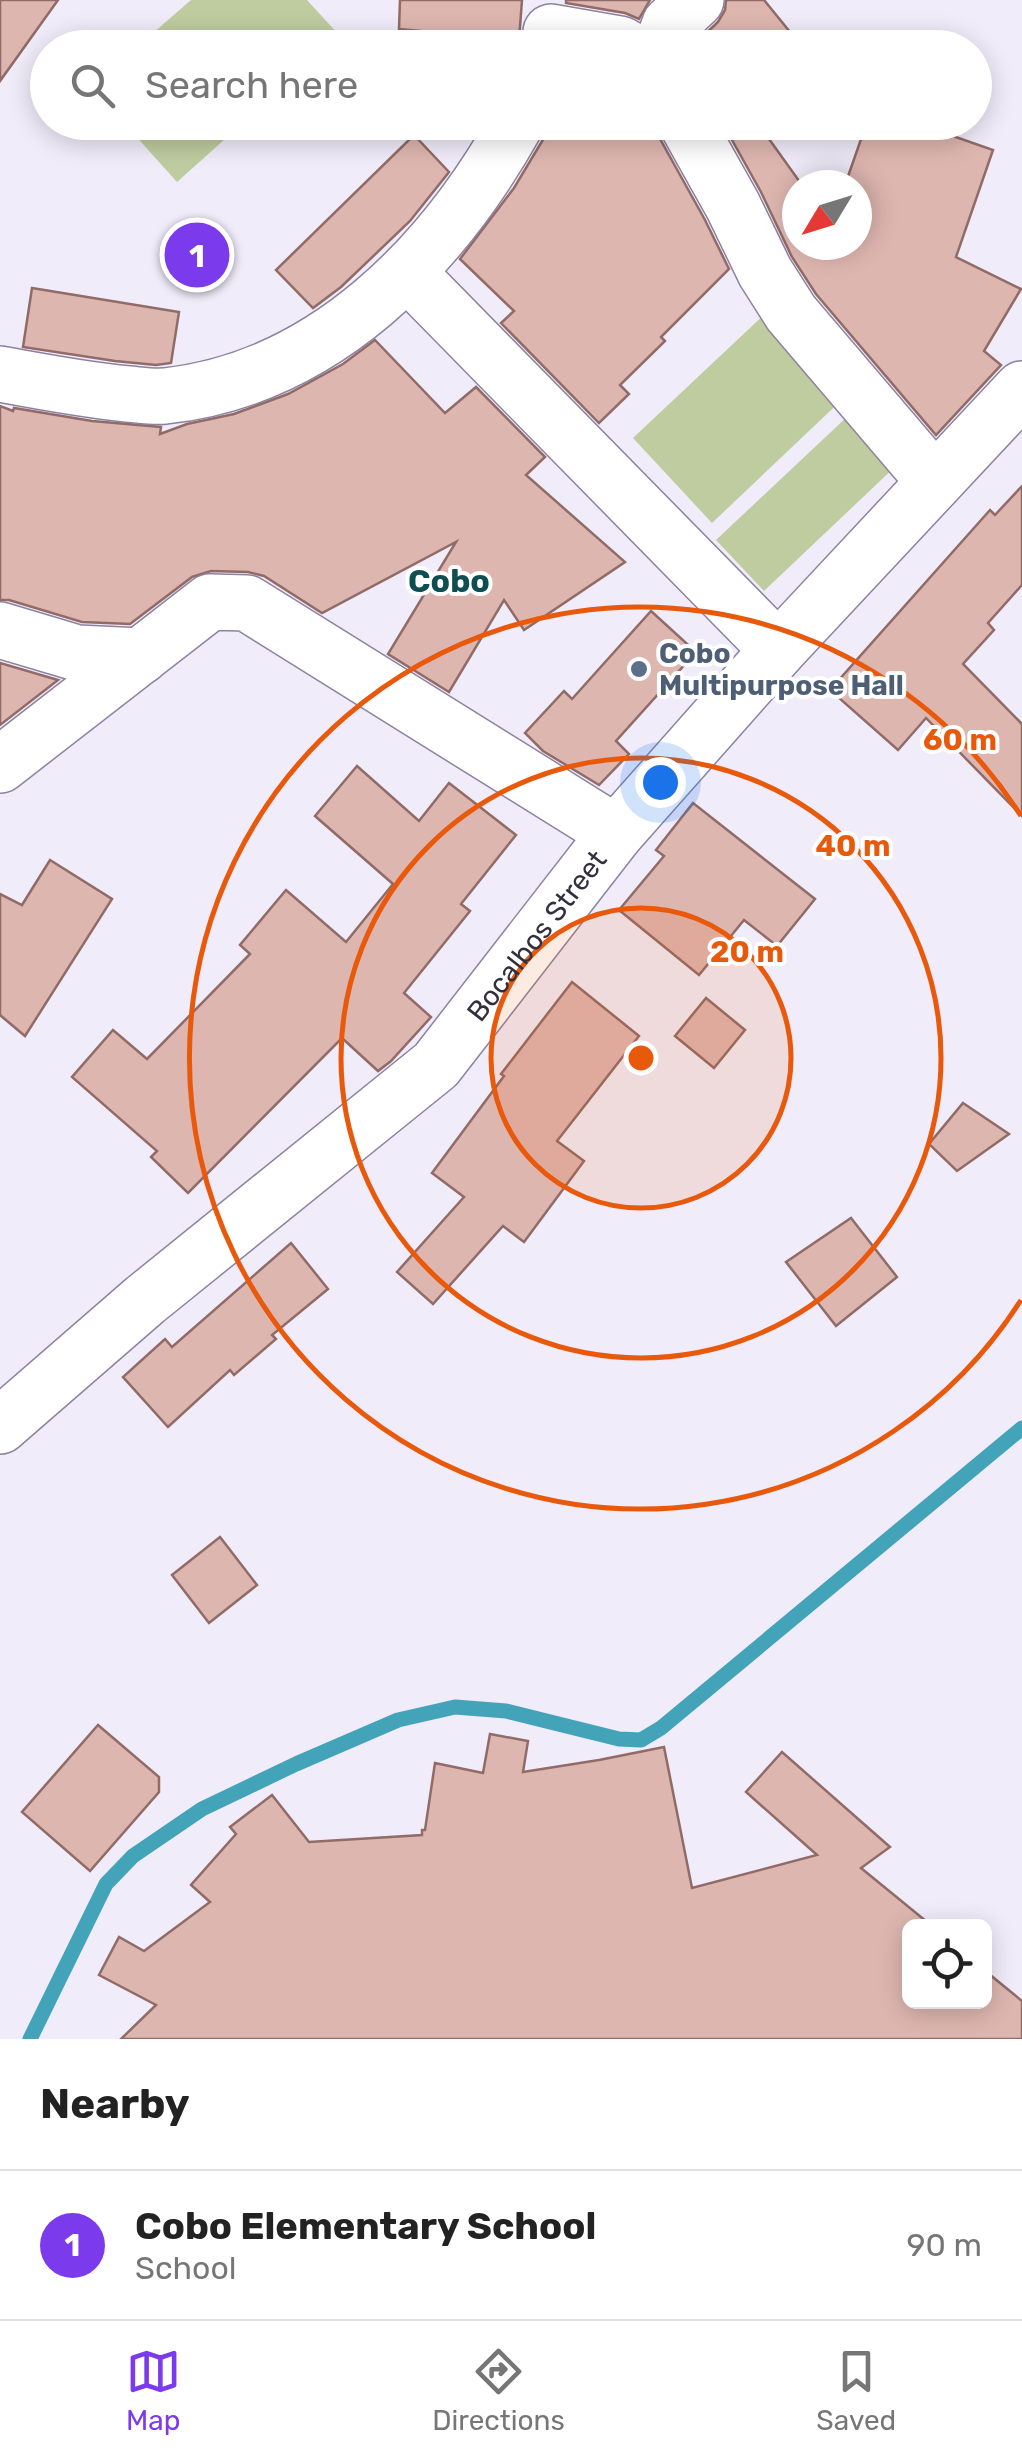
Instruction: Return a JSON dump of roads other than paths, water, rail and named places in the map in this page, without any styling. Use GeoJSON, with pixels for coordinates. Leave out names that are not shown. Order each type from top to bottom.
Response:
{"type":"FeatureCollection","features":[{"type":"Feature","properties":{"kind":"street"},"geometry":{"type":"LineString","coordinates":[[668,30],[696,0]]}},
{"type":"Feature","properties":{"kind":"street"},"geometry":{"type":"LineString","coordinates":[[0,374],[91,390],[162,396],[232,383],[290,360],[344,325],[408,272],[460,213],[507,140]]}},
{"type":"Feature","properties":{"kind":"street"},"geometry":{"type":"LineString","coordinates":[[696,140],[765,272],[791,312],[935,482]]}},
{"type":"Feature","properties":{"kind":"street"},"geometry":{"type":"LineString","coordinates":[[408,272],[778,650]]}},
{"type":"Feature","properties":{"kind":"street","name":"Bocalbos Street"},"geometry":{"type":"LineString","coordinates":[[0,1426],[145,1300],[436,1065],[616,833],[778,650],[1022,389]]}},
{"type":"Feature","properties":{"kind":"street"},"geometry":{"type":"LineString","coordinates":[[0,765],[210,602],[246,602],[616,833]]}},
{"type":"Feature","properties":{"kind":"street"},"geometry":{"type":"LineString","coordinates":[[0,630],[77,652],[141,656]]}},
{"type":"Feature","properties":{"kind":"waterway"},"geometry":{"type":"LineString","coordinates":[[30,2039],[106,1884],[133,1856],[202,1809],[398,1720],[455,1707],[506,1711],[619,1739],[641,1740],[661,1728],[1022,1428]]}},
{"type":"Feature","properties":{"kind":"place","name":"Cobo Elementary School"},"geometry":{"type":"Point","coordinates":[197,255]}},
{"type":"Feature","properties":{"kind":"place","name":"Cobo Multipurpose Hall"},"geometry":{"type":"Point","coordinates":[639,669]}},
{"type":"Feature","properties":{"kind":"district","name":"Cobo"},"geometry":{"type":"Point","coordinates":[449,581]}}]}
